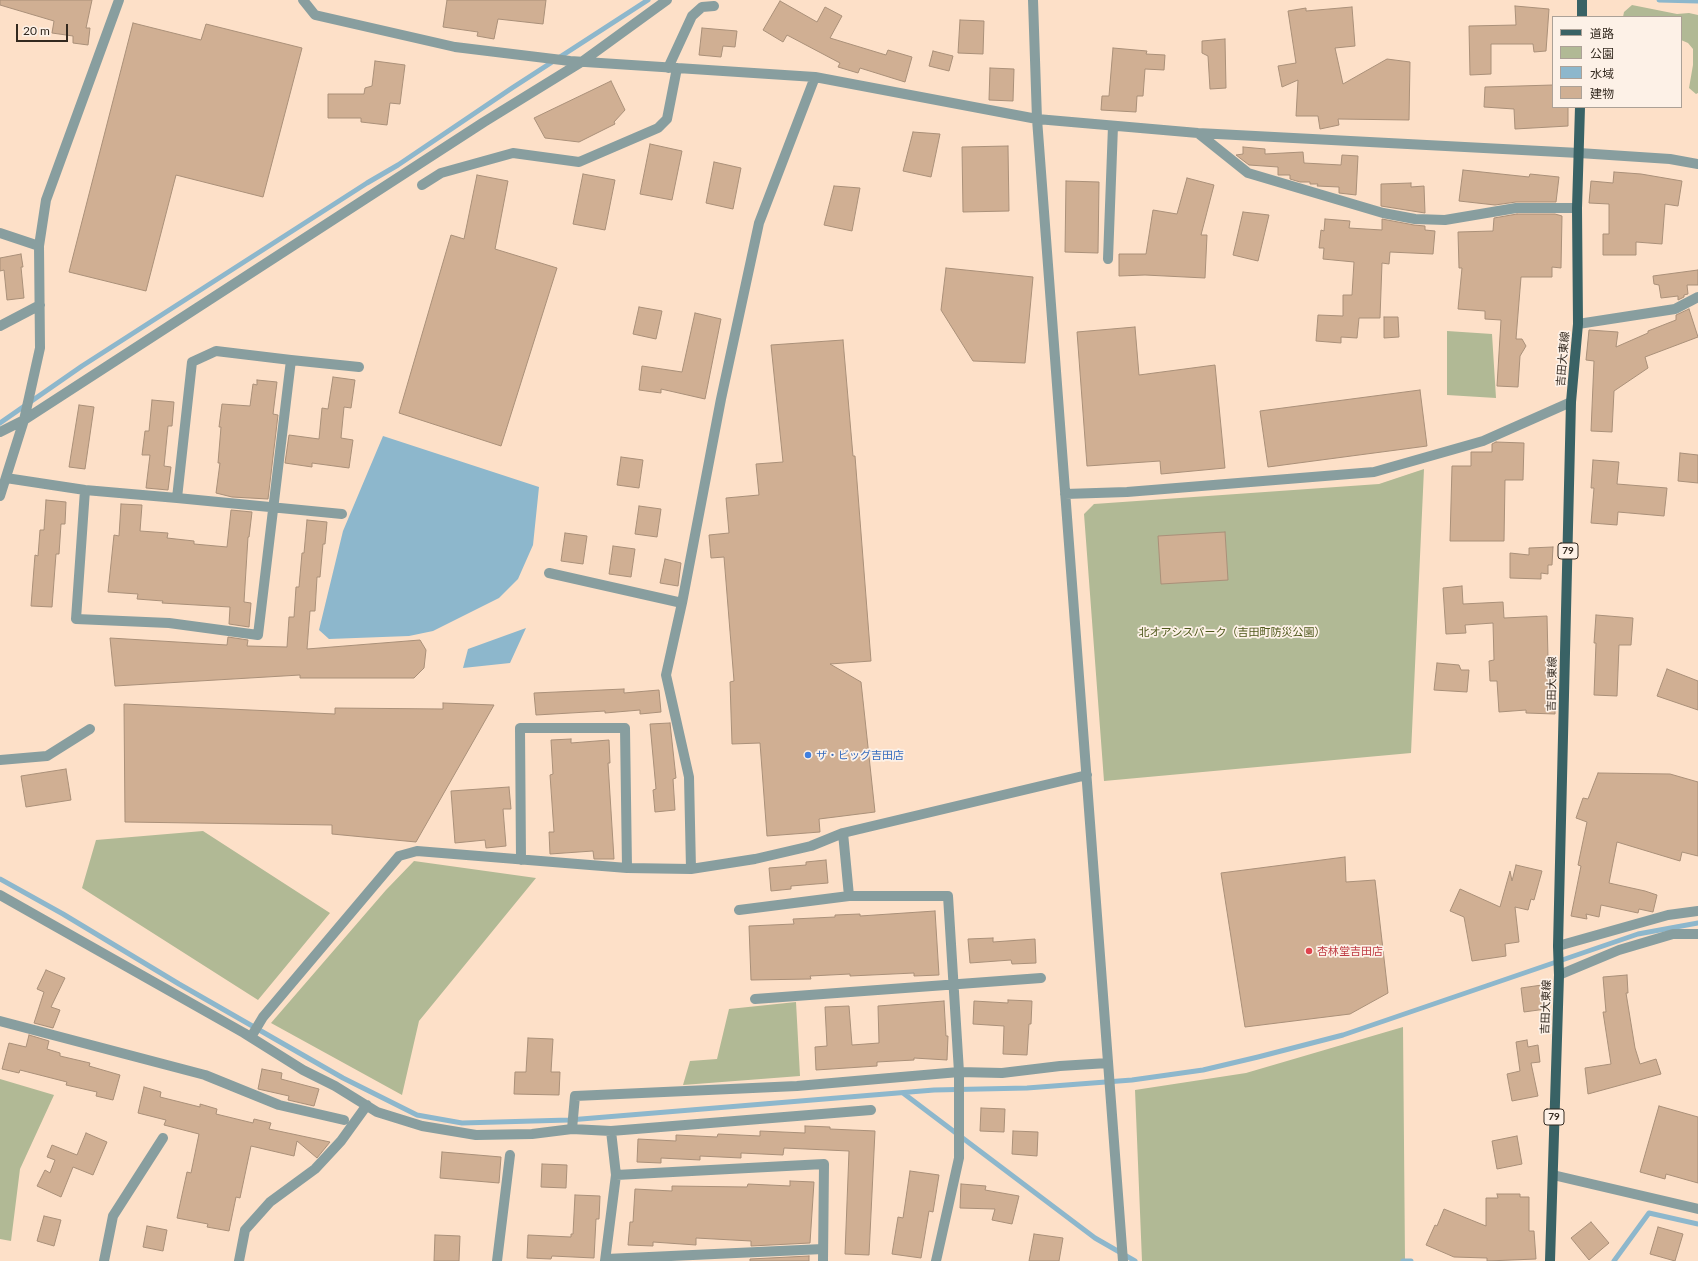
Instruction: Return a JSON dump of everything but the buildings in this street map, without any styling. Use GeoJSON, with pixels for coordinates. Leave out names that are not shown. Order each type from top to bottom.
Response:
{"type":"FeatureCollection","features":[{"type":"Feature","properties":{"kind":"main road"},"geometry":{"type":"LineString","coordinates":[[1582,0],[1582,16]]}},
{"type":"Feature","properties":{"kind":"main road","name":"吉田大東線"},"geometry":{"type":"LineString","coordinates":[[1550,1261],[1559,974],[1558,948],[1571,402],[1578,324],[1577,208],[1580,108]]}},
{"type":"Feature","properties":{"kind":"street"},"geometry":{"type":"LineString","coordinates":[[0,496],[25,417],[40,348],[39,246],[46,200],[119,0]]}},
{"type":"Feature","properties":{"kind":"street"},"geometry":{"type":"LineString","coordinates":[[303,0],[315,14],[455,47],[582,61],[816,77],[1037,119],[1198,133],[1670,159],[1698,164]]}},
{"type":"Feature","properties":{"kind":"street"},"geometry":{"type":"LineString","coordinates":[[0,432],[582,61],[667,0]]}},
{"type":"Feature","properties":{"kind":"street"},"geometry":{"type":"LineString","coordinates":[[1033,0],[1037,119],[1123,1261]]}},
{"type":"Feature","properties":{"kind":"street"},"geometry":{"type":"LineString","coordinates":[[422,185],[441,173],[513,153],[579,162],[658,128],[667,119],[673,68],[692,16],[702,7],[714,6]]}},
{"type":"Feature","properties":{"kind":"street"},"geometry":{"type":"LineString","coordinates":[[691,869],[689,777],[666,675],[682,603],[721,398],[759,223],[816,77]]}},
{"type":"Feature","properties":{"kind":"street"},"geometry":{"type":"LineString","coordinates":[[1108,259],[1113,126]]}},
{"type":"Feature","properties":{"kind":"street"},"geometry":{"type":"LineString","coordinates":[[1198,133],[1248,173],[1383,213],[1415,219],[1445,220],[1516,208],[1577,208]]}},
{"type":"Feature","properties":{"kind":"street"},"geometry":{"type":"LineString","coordinates":[[0,233],[39,246]]}},
{"type":"Feature","properties":{"kind":"street"},"geometry":{"type":"LineString","coordinates":[[1578,324],[1675,309],[1698,297]]}},
{"type":"Feature","properties":{"kind":"street"},"geometry":{"type":"LineString","coordinates":[[0,326],[40,305]]}},
{"type":"Feature","properties":{"kind":"street"},"geometry":{"type":"LineString","coordinates":[[177,498],[192,362],[216,351],[359,367]]}},
{"type":"Feature","properties":{"kind":"street"},"geometry":{"type":"LineString","coordinates":[[86,490],[76,619],[169,623],[258,635],[291,360]]}},
{"type":"Feature","properties":{"kind":"street"},"geometry":{"type":"LineString","coordinates":[[1065,494],[1127,492],[1374,472],[1483,441],[1571,402]]}},
{"type":"Feature","properties":{"kind":"street"},"geometry":{"type":"LineString","coordinates":[[6,478],[86,490],[342,514]]}},
{"type":"Feature","properties":{"kind":"street"},"geometry":{"type":"LineString","coordinates":[[549,573],[682,603]]}},
{"type":"Feature","properties":{"kind":"street"},"geometry":{"type":"LineString","coordinates":[[521,860],[520,728],[625,728],[627,868]]}},
{"type":"Feature","properties":{"kind":"street"},"geometry":{"type":"LineString","coordinates":[[0,760],[47,756],[90,729]]}},
{"type":"Feature","properties":{"kind":"street"},"geometry":{"type":"LineString","coordinates":[[252,1035],[263,1017],[399,856],[417,851],[627,868],[691,869],[755,859],[810,846],[844,833],[1087,775]]}},
{"type":"Feature","properties":{"kind":"street"},"geometry":{"type":"LineString","coordinates":[[844,833],[849,896]]}},
{"type":"Feature","properties":{"kind":"street"},"geometry":{"type":"LineString","coordinates":[[0,895],[252,1035],[303,1070],[335,1086],[367,1106],[378,1112],[422,1126],[476,1135],[532,1134],[572,1128],[611,1131],[871,1110]]}},
{"type":"Feature","properties":{"kind":"street"},"geometry":{"type":"LineString","coordinates":[[739,910],[849,896],[948,896],[959,1075],[960,1129],[959,1158],[936,1261]]}},
{"type":"Feature","properties":{"kind":"street"},"geometry":{"type":"LineString","coordinates":[[1558,948],[1668,915],[1698,912]]}},
{"type":"Feature","properties":{"kind":"street"},"geometry":{"type":"LineString","coordinates":[[1559,974],[1619,950],[1673,934],[1698,934]]}},
{"type":"Feature","properties":{"kind":"street"},"geometry":{"type":"LineString","coordinates":[[754,999],[1041,978]]}},
{"type":"Feature","properties":{"kind":"street"},"geometry":{"type":"LineString","coordinates":[[0,1021],[205,1075],[279,1105],[344,1120]]}},
{"type":"Feature","properties":{"kind":"street"},"geometry":{"type":"LineString","coordinates":[[572,1128],[574,1096],[797,1086],[959,1075],[1002,1074],[1060,1066],[1108,1067]]}},
{"type":"Feature","properties":{"kind":"street"},"geometry":{"type":"LineString","coordinates":[[239,1261],[245,1230],[270,1202],[315,1170],[341,1141],[367,1106]]}},
{"type":"Feature","properties":{"kind":"street"},"geometry":{"type":"LineString","coordinates":[[611,1131],[616,1175],[605,1260],[823,1249]]}},
{"type":"Feature","properties":{"kind":"street"},"geometry":{"type":"LineString","coordinates":[[104,1261],[113,1216],[163,1138]]}},
{"type":"Feature","properties":{"kind":"street"},"geometry":{"type":"LineString","coordinates":[[497,1261],[510,1155]]}},
{"type":"Feature","properties":{"kind":"street"},"geometry":{"type":"LineString","coordinates":[[616,1175],[824,1164],[823,1261]]}},
{"type":"Feature","properties":{"kind":"street"},"geometry":{"type":"LineString","coordinates":[[1552,1175],[1698,1209]]}},
{"type":"Feature","properties":{"kind":"green space"},"geometry":{"type":"Polygon","coordinates":[[[1632,5],[1677,14],[1689,13],[1698,15],[1698,93],[1696,94],[1689,88],[1693,65],[1693,49],[1688,43],[1682,40],[1682,16],[1623,16],[1624,12],[1632,5]]]}},
{"type":"Feature","properties":{"kind":"green space"},"geometry":{"type":"Polygon","coordinates":[[[1447,331],[1492,334],[1496,398],[1447,395],[1447,331]]]}},
{"type":"Feature","properties":{"kind":"green space","name":"北オアシスパーク（吉田町防災公園）"},"geometry":{"type":"Polygon","coordinates":[[[1424,469],[1411,753],[1104,781],[1084,514],[1094,504],[1379,484],[1424,469]]]}},
{"type":"Feature","properties":{"kind":"green space"},"geometry":{"type":"Polygon","coordinates":[[[203,831],[330,913],[258,1000],[82,888],[96,840],[203,831]]]}},
{"type":"Feature","properties":{"kind":"green space"},"geometry":{"type":"Polygon","coordinates":[[[414,861],[536,878],[419,1021],[402,1095],[271,1023],[386,890],[414,861]]]}},
{"type":"Feature","properties":{"kind":"green space"},"geometry":{"type":"Polygon","coordinates":[[[796,1002],[800,1076],[683,1085],[690,1061],[717,1059],[729,1009],[796,1002]]]}},
{"type":"Feature","properties":{"kind":"green space"},"geometry":{"type":"Polygon","coordinates":[[[1403,1027],[1405,1261],[1142,1261],[1135,1090],[1246,1073],[1403,1027]]]}},
{"type":"Feature","properties":{"kind":"green space"},"geometry":{"type":"Polygon","coordinates":[[[0,1079],[54,1095],[20,1169],[11,1241],[0,1239],[0,1079]]]}},
{"type":"Feature","properties":{"kind":"water"},"geometry":{"type":"Polygon","coordinates":[[[383,436],[539,487],[533,545],[518,579],[499,598],[433,631],[409,636],[329,639],[319,630],[343,531],[383,436]]]}},
{"type":"Feature","properties":{"kind":"water"},"geometry":{"type":"Polygon","coordinates":[[[526,628],[510,663],[463,668],[468,649],[526,628]]]}},
{"type":"Feature","properties":{"kind":"waterway"},"geometry":{"type":"LineString","coordinates":[[0,423],[82,366],[367,183],[398,165],[512,88],[648,0]]}},
{"type":"Feature","properties":{"kind":"waterway"},"geometry":{"type":"LineString","coordinates":[[1659,0],[1698,1]]}},
{"type":"Feature","properties":{"kind":"waterway"},"geometry":{"type":"LineString","coordinates":[[0,879],[63,914],[179,984],[343,1078],[417,1115],[462,1123],[569,1120],[934,1090],[1027,1088],[1132,1080],[1203,1070],[1343,1035],[1638,934],[1698,923]]}},
{"type":"Feature","properties":{"kind":"waterway"},"geometry":{"type":"LineString","coordinates":[[903,1093],[1095,1238],[1135,1261]]}},
{"type":"Feature","properties":{"kind":"waterway"},"geometry":{"type":"LineString","coordinates":[[1614,1261],[1649,1213],[1698,1224]]}},
{"type":"Feature","properties":{"kind":"waterway"},"geometry":{"type":"LineString","coordinates":[[1403,1261],[1411,1261]]}},
{"type":"Feature","properties":{"kind":"place","name":"ザ・ビッグ吉田店"},"geometry":{"type":"Point","coordinates":[808,755]}},
{"type":"Feature","properties":{"kind":"place","name":"杏林堂吉田店"},"geometry":{"type":"Point","coordinates":[1309,951]}}]}
